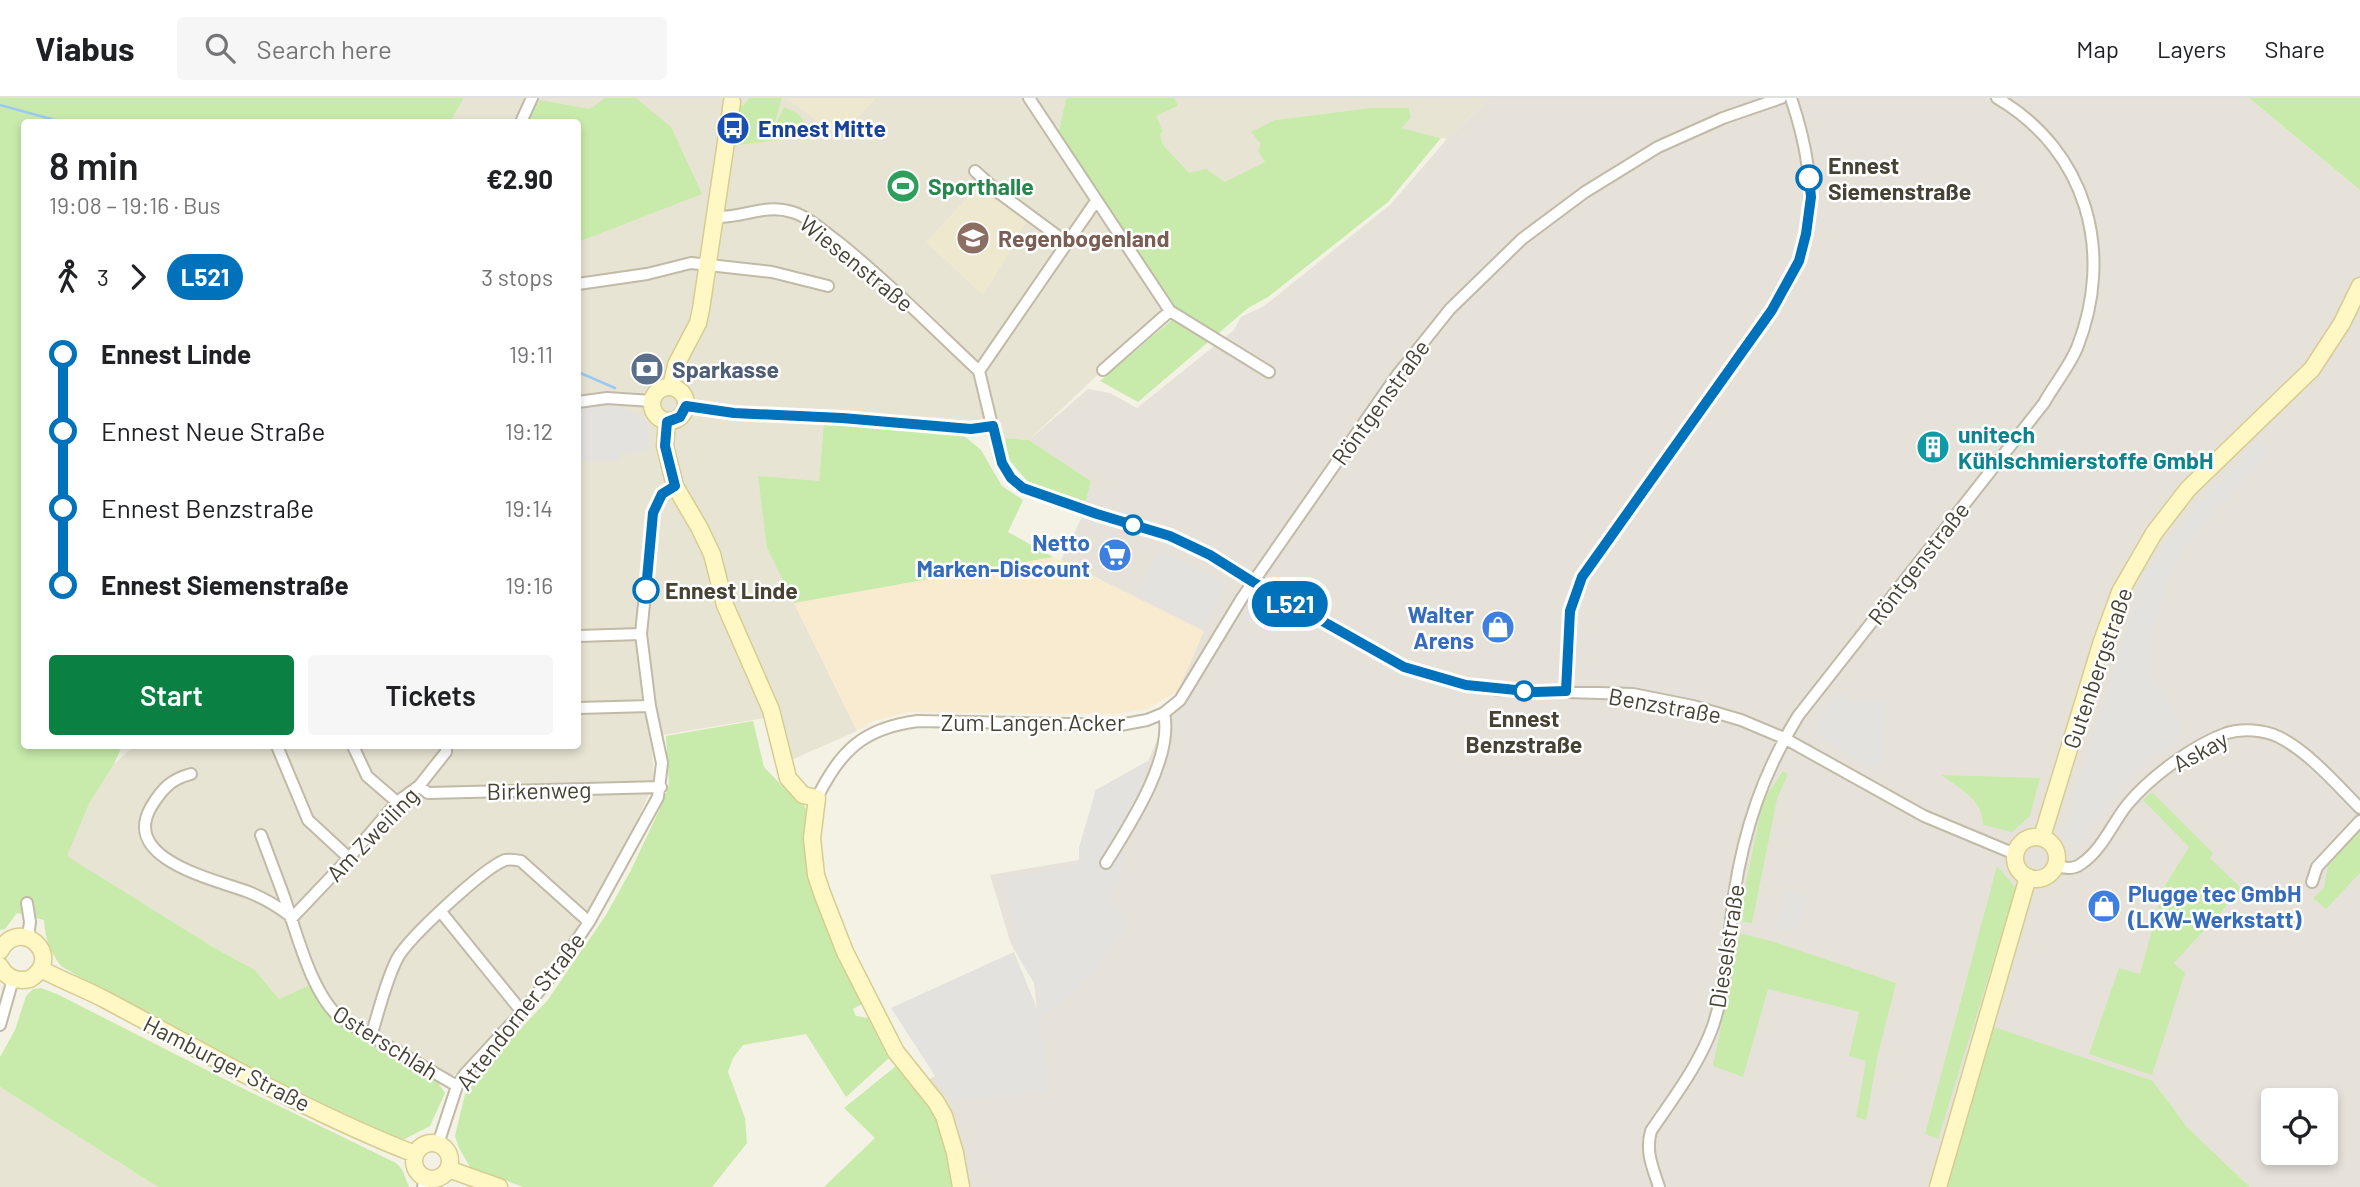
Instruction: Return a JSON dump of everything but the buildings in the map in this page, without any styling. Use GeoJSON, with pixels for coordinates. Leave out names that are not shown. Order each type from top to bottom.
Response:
{"type":"FeatureCollection","features":[{"type":"Feature","properties":{"kind":"main road"},"geometry":{"type":"LineString","coordinates":[[671,387],[677,365],[698,323],[734,99]]}},
{"type":"Feature","properties":{"kind":"main road","name":"Gutenbergstraße"},"geometry":{"type":"LineString","coordinates":[[2042,837],[2102,641],[2120,592],[2154,533],[2188,489],[2312,369],[2342,323],[2360,286]]}},
{"type":"Feature","properties":{"kind":"main road"},"geometry":{"type":"LineString","coordinates":[[671,387],[683,395],[686,406],[680,417],[667,422],[656,416],[652,401],[659,390],[671,387]]}},
{"type":"Feature","properties":{"kind":"main road"},"geometry":{"type":"LineString","coordinates":[[667,422],[665,446],[675,486],[712,554],[724,605],[771,709],[788,778],[803,794],[817,799],[812,838],[816,875],[822,893],[845,952],[895,1052],[936,1102],[945,1120],[961,1187]]}},
{"type":"Feature","properties":{"kind":"main road"},"geometry":{"type":"LineString","coordinates":[[2042,837],[2056,848],[2056,866],[2043,878],[2028,877],[2021,873],[2016,865],[2017,847],[2026,839],[2042,837]]}},
{"type":"Feature","properties":{"kind":"main road"},"geometry":{"type":"LineString","coordinates":[[1938,1187],[2028,877]]}},
{"type":"Feature","properties":{"kind":"main road"},"geometry":{"type":"LineString","coordinates":[[0,949],[8,940],[28,937],[40,948],[43,955],[41,969],[30,979],[13,979],[0,967]]}},
{"type":"Feature","properties":{"kind":"main road","name":"Hamburger Straße"},"geometry":{"type":"LineString","coordinates":[[41,969],[100,997],[236,1071],[383,1142],[415,1154]]}},
{"type":"Feature","properties":{"kind":"main road"},"geometry":{"type":"LineString","coordinates":[[427,1144],[438,1144],[448,1154],[448,1169],[438,1178],[424,1183],[413,1162],[415,1154],[427,1144]]}},
{"type":"Feature","properties":{"kind":"main road"},"geometry":{"type":"LineString","coordinates":[[448,1169],[499,1187]]}},
{"type":"Feature","properties":{"kind":"street"},"geometry":{"type":"LineString","coordinates":[[522,119],[532,98]]}},
{"type":"Feature","properties":{"kind":"street"},"geometry":{"type":"LineString","coordinates":[[1029,98],[1170,311],[1269,372]]}},
{"type":"Feature","properties":{"kind":"street","name":"Röntgenstraße"},"geometry":{"type":"LineString","coordinates":[[1253,582],[1398,374],[1450,309],[1522,239],[1585,192],[1658,147],[1723,118],[1781,98]]}},
{"type":"Feature","properties":{"kind":"street"},"geometry":{"type":"LineString","coordinates":[[1566,691],[1570,611],[1582,577],[1772,310],[1799,261],[1811,197],[1803,136],[1791,98]]}},
{"type":"Feature","properties":{"kind":"street","name":"Röntgenstraße"},"geometry":{"type":"LineString","coordinates":[[1784,738],[1798,716],[2044,403],[2080,340],[2090,308],[2093,259],[2088,212],[2072,173],[2048,138],[2016,110],[1997,98]]}},
{"type":"Feature","properties":{"kind":"street"},"geometry":{"type":"LineString","coordinates":[[975,171],[998,192],[1067,243]]}},
{"type":"Feature","properties":{"kind":"street"},"geometry":{"type":"LineString","coordinates":[[979,371],[1096,201]]}},
{"type":"Feature","properties":{"kind":"street","name":"Wiesenstraße"},"geometry":{"type":"LineString","coordinates":[[713,217],[726,218],[758,209],[776,209],[794,212],[815,224],[874,271],[979,371]]}},
{"type":"Feature","properties":{"kind":"street"},"geometry":{"type":"LineString","coordinates":[[581,284],[647,274],[691,263],[772,272],[828,286]]}},
{"type":"Feature","properties":{"kind":"street"},"geometry":{"type":"LineString","coordinates":[[1103,370],[1170,311]]}},
{"type":"Feature","properties":{"kind":"street","name":"Benzstraße"},"geometry":{"type":"LineString","coordinates":[[979,371],[1002,463],[1011,478],[1023,488],[1170,536],[1210,555],[1404,667],[1466,685],[1535,692],[1633,694],[1693,706],[1741,720],[1784,738],[1924,816],[2015,853]]}},
{"type":"Feature","properties":{"kind":"street"},"geometry":{"type":"LineString","coordinates":[[581,402],[607,398],[652,401]]}},
{"type":"Feature","properties":{"kind":"street"},"geometry":{"type":"LineString","coordinates":[[686,406],[734,413],[842,418],[971,429],[993,426]]}},
{"type":"Feature","properties":{"kind":"street","name":"Attendorner Straße"},"geometry":{"type":"LineString","coordinates":[[438,1144],[457,1086],[557,969],[621,868],[661,787],[662,763],[650,706],[641,634],[653,513],[662,494],[675,486]]}},
{"type":"Feature","properties":{"kind":"street"},"geometry":{"type":"LineString","coordinates":[[1106,863],[1146,799],[1167,727],[1164,713],[1180,700],[1225,623],[1253,582]]}},
{"type":"Feature","properties":{"kind":"street"},"geometry":{"type":"LineString","coordinates":[[581,636],[641,634]]}},
{"type":"Feature","properties":{"kind":"street"},"geometry":{"type":"LineString","coordinates":[[581,708],[650,706]]}},
{"type":"Feature","properties":{"kind":"street","name":"Zum Langen Acker"},"geometry":{"type":"LineString","coordinates":[[817,799],[836,763],[849,748],[867,736],[900,724],[918,721],[1120,725],[1147,720],[1164,713]]}},
{"type":"Feature","properties":{"kind":"street","name":"Askay"},"geometry":{"type":"LineString","coordinates":[[2056,866],[2068,869],[2079,866],[2094,854],[2128,804],[2158,775],[2198,747],[2228,733],[2258,731],[2279,737],[2320,769],[2360,808]]}},
{"type":"Feature","properties":{"kind":"street","name":"Dieselstraße"},"geometry":{"type":"LineString","coordinates":[[1662,1186],[1650,1159],[1648,1142],[1651,1131],[1695,1068],[1713,1026],[1722,991],[1734,894],[1747,828],[1757,796],[1784,738]]}},
{"type":"Feature","properties":{"kind":"street"},"geometry":{"type":"LineString","coordinates":[[278,749],[308,820],[349,858]]}},
{"type":"Feature","properties":{"kind":"street"},"geometry":{"type":"LineString","coordinates":[[354,749],[366,776],[397,802]]}},
{"type":"Feature","properties":{"kind":"street","name":"Am Zweiling"},"geometry":{"type":"LineString","coordinates":[[290,917],[349,858],[397,802],[419,786],[446,749]]}},
{"type":"Feature","properties":{"kind":"street"},"geometry":{"type":"LineString","coordinates":[[191,774],[175,778],[158,796],[147,814],[147,836],[153,848],[172,863],[250,893],[279,907],[290,917]]}},
{"type":"Feature","properties":{"kind":"street","name":"Birkenweg"},"geometry":{"type":"LineString","coordinates":[[419,786],[428,793],[661,787]]}},
{"type":"Feature","properties":{"kind":"street"},"geometry":{"type":"LineString","coordinates":[[2312,882],[2317,867],[2360,821]]}},
{"type":"Feature","properties":{"kind":"street","name":"Osterschlah"},"geometry":{"type":"LineString","coordinates":[[261,835],[320,994],[330,1009],[340,1018],[457,1086]]}},
{"type":"Feature","properties":{"kind":"street"},"geometry":{"type":"LineString","coordinates":[[371,1036],[391,972],[399,956],[410,941],[485,871],[508,859],[521,862],[589,922]]}},
{"type":"Feature","properties":{"kind":"street"},"geometry":{"type":"LineString","coordinates":[[27,903],[30,922],[28,937]]}},
{"type":"Feature","properties":{"kind":"street"},"geometry":{"type":"LineString","coordinates":[[441,912],[522,1012]]}},
{"type":"Feature","properties":{"kind":"street"},"geometry":{"type":"LineString","coordinates":[[1,1017],[13,979]]}},
{"type":"Feature","properties":{"kind":"shaded area"},"geometry":{"type":"Polygon","coordinates":[[[464,98],[1066,98],[1058,135],[1171,305],[1029,440],[824,421],[819,481],[767,548],[857,731],[791,760],[781,715],[651,737],[654,782],[619,862],[592,907],[523,1004],[459,1073],[437,1081],[327,1014],[310,986],[279,999],[255,970],[66,856],[89,804],[114,764],[131,749],[581,749],[581,119],[452,119],[464,98]]]}},
{"type":"Feature","properties":{"kind":"shaded area"},"geometry":{"type":"Polygon","coordinates":[[[786,98],[876,98],[839,137],[786,98]]]}},
{"type":"Feature","properties":{"kind":"shaded area"},"geometry":{"type":"Polygon","coordinates":[[[1175,98],[1490,98],[1447,139],[1400,128],[1411,118],[1409,108],[1370,108],[1275,120],[1261,144],[1265,162],[1225,183],[1206,170],[1189,174],[1163,145],[1160,134],[1163,133],[1155,116],[1178,106],[1175,98]]]}},
{"type":"Feature","properties":{"kind":"shaded area"},"geometry":{"type":"Polygon","coordinates":[[[1490,98],[2249,98],[2360,190],[2360,1187],[2250,1187],[2187,1127],[2153,1081],[1935,1187],[966,1187],[928,1080],[1038,1019],[1034,983],[1011,944],[990,875],[1079,860],[1079,848],[1096,790],[1148,761],[1204,631],[1061,560],[1082,517],[1091,481],[1029,440],[1088,389],[1110,393],[1137,408],[1234,330],[1241,317],[1264,306],[1391,204],[1447,139],[1490,98]]]}},
{"type":"Feature","properties":{"kind":"shaded area","name":"Regenbogenland"},"geometry":{"type":"Polygon","coordinates":[[[980,184],[1027,222],[1016,236],[1017,240],[983,295],[926,242],[980,184]]]}},
{"type":"Feature","properties":{"kind":"shaded area"},"geometry":{"type":"Polygon","coordinates":[[[596,404],[617,406],[634,412],[647,422],[650,448],[645,452],[621,453],[621,461],[581,461],[581,407],[596,404]]]}},
{"type":"Feature","properties":{"kind":"shaded area"},"geometry":{"type":"Polygon","coordinates":[[[2261,440],[2270,453],[2198,531],[2182,552],[2165,588],[2152,641],[2150,665],[2154,678],[2180,721],[2181,729],[2175,742],[2147,761],[2130,778],[2093,823],[2083,840],[2075,845],[2063,838],[2144,577],[2201,501],[2261,440]]]}},
{"type":"Feature","properties":{"kind":"shaded area"},"geometry":{"type":"Polygon","coordinates":[[[1160,551],[1227,584],[1204,628],[1134,594],[1160,551]]]}},
{"type":"Feature","properties":{"kind":"shaded area"},"geometry":{"type":"Polygon","coordinates":[[[1053,557],[1205,631],[1178,691],[1147,709],[1114,714],[908,712],[872,721],[857,731],[794,603],[1053,557]]]}},
{"type":"Feature","properties":{"kind":"shaded area"},"geometry":{"type":"Polygon","coordinates":[[[1849,693],[1849,701],[1886,701],[1884,761],[1870,767],[1816,732],[1834,696],[1849,693]]]}},
{"type":"Feature","properties":{"kind":"shaded area"},"geometry":{"type":"Polygon","coordinates":[[[1148,761],[1124,852],[1121,876],[1113,898],[1128,926],[1094,972],[1067,999],[1039,1019],[1050,1091],[952,1102],[891,1008],[1014,952],[1040,1016],[1037,987],[1019,958],[1005,878],[1079,865],[1079,848],[1096,790],[1148,761]]]}},
{"type":"Feature","properties":{"kind":"shaded area"},"geometry":{"type":"Polygon","coordinates":[[[1786,891],[1808,897],[1799,929],[1792,928],[1782,932],[1775,930],[1786,891]]]}},
{"type":"Feature","properties":{"kind":"shaded area"},"geometry":{"type":"Polygon","coordinates":[[[0,1087],[158,1187],[0,1187],[0,1087]]]}},
{"type":"Feature","properties":{"kind":"green space"},"geometry":{"type":"Polygon","coordinates":[[[0,98],[464,98],[452,119],[21,119],[21,749],[121,749],[89,804],[67,856],[213,947],[255,970],[279,999],[310,985],[327,1014],[437,1081],[445,1093],[430,1126],[403,1140],[267,1082],[186,1040],[61,966],[49,944],[44,920],[17,913],[5,929],[0,930],[0,98]]]}},
{"type":"Feature","properties":{"kind":"green space"},"geometry":{"type":"Polygon","coordinates":[[[605,98],[636,98],[671,127],[702,194],[581,241],[581,119],[530,119],[540,100],[590,109],[605,98]]]}},
{"type":"Feature","properties":{"kind":"green space"},"geometry":{"type":"Polygon","coordinates":[[[749,98],[782,98],[775,122],[777,140],[730,146],[736,110],[749,98]]]}},
{"type":"Feature","properties":{"kind":"green space"},"geometry":{"type":"Polygon","coordinates":[[[1066,98],[1175,98],[1178,106],[1156,116],[1163,132],[1160,134],[1163,145],[1189,173],[1206,169],[1225,182],[1265,162],[1258,151],[1261,144],[1251,132],[1275,120],[1370,108],[1409,108],[1411,118],[1401,128],[1441,138],[1388,202],[1268,297],[1248,308],[1138,402],[1100,381],[1180,313],[1171,305],[1058,135],[1066,98]]]}},
{"type":"Feature","properties":{"kind":"green space"},"geometry":{"type":"Polygon","coordinates":[[[2249,98],[2360,98],[2360,190],[2249,98]]]}},
{"type":"Feature","properties":{"kind":"green space"},"geometry":{"type":"Polygon","coordinates":[[[784,107],[797,113],[810,128],[807,137],[778,139],[776,123],[784,107]]]}},
{"type":"Feature","properties":{"kind":"green space"},"geometry":{"type":"Polygon","coordinates":[[[824,421],[962,434],[981,450],[1002,486],[1023,500],[1008,532],[1053,557],[794,603],[767,548],[758,476],[819,481],[824,421]]]}},
{"type":"Feature","properties":{"kind":"green space"},"geometry":{"type":"Polygon","coordinates":[[[1005,438],[1029,440],[1091,481],[1085,505],[1030,484],[1008,459],[1005,438]]]}},
{"type":"Feature","properties":{"kind":"green space"},"geometry":{"type":"Polygon","coordinates":[[[753,721],[764,767],[785,789],[799,796],[808,813],[828,930],[862,1004],[853,1009],[856,1016],[868,1018],[889,1058],[846,1097],[806,1034],[743,1045],[733,1058],[728,1072],[745,1118],[747,1143],[712,1187],[523,1187],[470,1167],[455,1136],[465,1094],[474,1077],[547,1001],[606,915],[663,802],[669,784],[666,736],[753,721]]]}},
{"type":"Feature","properties":{"kind":"green space"},"geometry":{"type":"Polygon","coordinates":[[[1783,771],[1788,774],[1777,799],[1752,923],[1738,921],[1763,801],[1783,771]]]}},
{"type":"Feature","properties":{"kind":"green space"},"geometry":{"type":"Polygon","coordinates":[[[1941,775],[2040,778],[2030,816],[2012,832],[1983,825],[1975,801],[1941,775]]]}},
{"type":"Feature","properties":{"kind":"green space"},"geometry":{"type":"Polygon","coordinates":[[[2152,792],[2213,853],[2210,858],[2242,889],[2174,963],[2185,973],[2152,1075],[2089,1054],[2119,968],[2140,974],[2164,887],[2189,847],[2143,800],[2152,792]]]}},
{"type":"Feature","properties":{"kind":"green space"},"geometry":{"type":"Polygon","coordinates":[[[2360,830],[2360,873],[2326,909],[2313,898],[2324,888],[2328,866],[2360,830]]]}},
{"type":"Feature","properties":{"kind":"green space"},"geometry":{"type":"Polygon","coordinates":[[[1997,866],[2016,888],[1938,1139],[1925,1134],[1997,866]]]}},
{"type":"Feature","properties":{"kind":"green space"},"geometry":{"type":"Polygon","coordinates":[[[1740,933],[1896,983],[1878,1054],[1866,1120],[1856,1117],[1866,1061],[1849,1056],[1859,1012],[1768,989],[1743,1077],[1713,1066],[1740,933]]]}},
{"type":"Feature","properties":{"kind":"green space"},"geometry":{"type":"Polygon","coordinates":[[[41,988],[396,1163],[402,1169],[409,1187],[158,1187],[0,1087],[0,1057],[15,1030],[26,996],[33,989],[41,988]]]}},
{"type":"Feature","properties":{"kind":"green space"},"geometry":{"type":"Polygon","coordinates":[[[1991,1026],[2153,1081],[2187,1127],[2250,1187],[1935,1187],[1991,1026]]]}},
{"type":"Feature","properties":{"kind":"green space"},"geometry":{"type":"Polygon","coordinates":[[[896,1066],[936,1116],[950,1154],[955,1187],[824,1187],[875,1138],[844,1108],[896,1066]]]}},
{"type":"Feature","properties":{"kind":"waterway"},"geometry":{"type":"LineString","coordinates":[[0,105],[51,119]]}},
{"type":"Feature","properties":{"kind":"waterway"},"geometry":{"type":"LineString","coordinates":[[581,373],[615,388]]}},
{"type":"Feature","properties":{"kind":"bus line","name":"L521"},"geometry":{"type":"LineString","coordinates":[[646,590],[653,513],[662,494],[675,486],[665,446],[667,422],[680,417],[686,406],[734,413],[842,418],[971,429],[993,426],[1002,463],[1011,478],[1023,488],[1170,536],[1210,555],[1404,667],[1466,685],[1500,690],[1566,691],[1570,611],[1582,577],[1772,310],[1799,261],[1811,197],[1809,178]]}},
{"type":"Feature","properties":{"kind":"place","name":"Ennest Mitte"},"geometry":{"type":"Point","coordinates":[733,128]}},
{"type":"Feature","properties":{"kind":"place","name":"Ennest Siemenstraße"},"geometry":{"type":"Point","coordinates":[1809,178]}},
{"type":"Feature","properties":{"kind":"place","name":"Sporthalle"},"geometry":{"type":"Point","coordinates":[903,186]}},
{"type":"Feature","properties":{"kind":"place","name":"Regenbogenland"},"geometry":{"type":"Point","coordinates":[973,238]}},
{"type":"Feature","properties":{"kind":"place","name":"Sparkasse"},"geometry":{"type":"Point","coordinates":[647,369]}},
{"type":"Feature","properties":{"kind":"place","name":"unitech Kühlschmierstoffe GmbH"},"geometry":{"type":"Point","coordinates":[1933,447]}},
{"type":"Feature","properties":{"kind":"place","name":"Netto Marken-Discount"},"geometry":{"type":"Point","coordinates":[1115,555]}},
{"type":"Feature","properties":{"kind":"place","name":"Ennest Linde"},"geometry":{"type":"Point","coordinates":[646,590]}},
{"type":"Feature","properties":{"kind":"place","name":"Walter Arens"},"geometry":{"type":"Point","coordinates":[1498,627]}},
{"type":"Feature","properties":{"kind":"place","name":"Ennest Benzstraße"},"geometry":{"type":"Point","coordinates":[1524,691]}},
{"type":"Feature","properties":{"kind":"place","name":"Plugge tec GmbH (LKW-Werkstatt)"},"geometry":{"type":"Point","coordinates":[2104,906]}}]}
